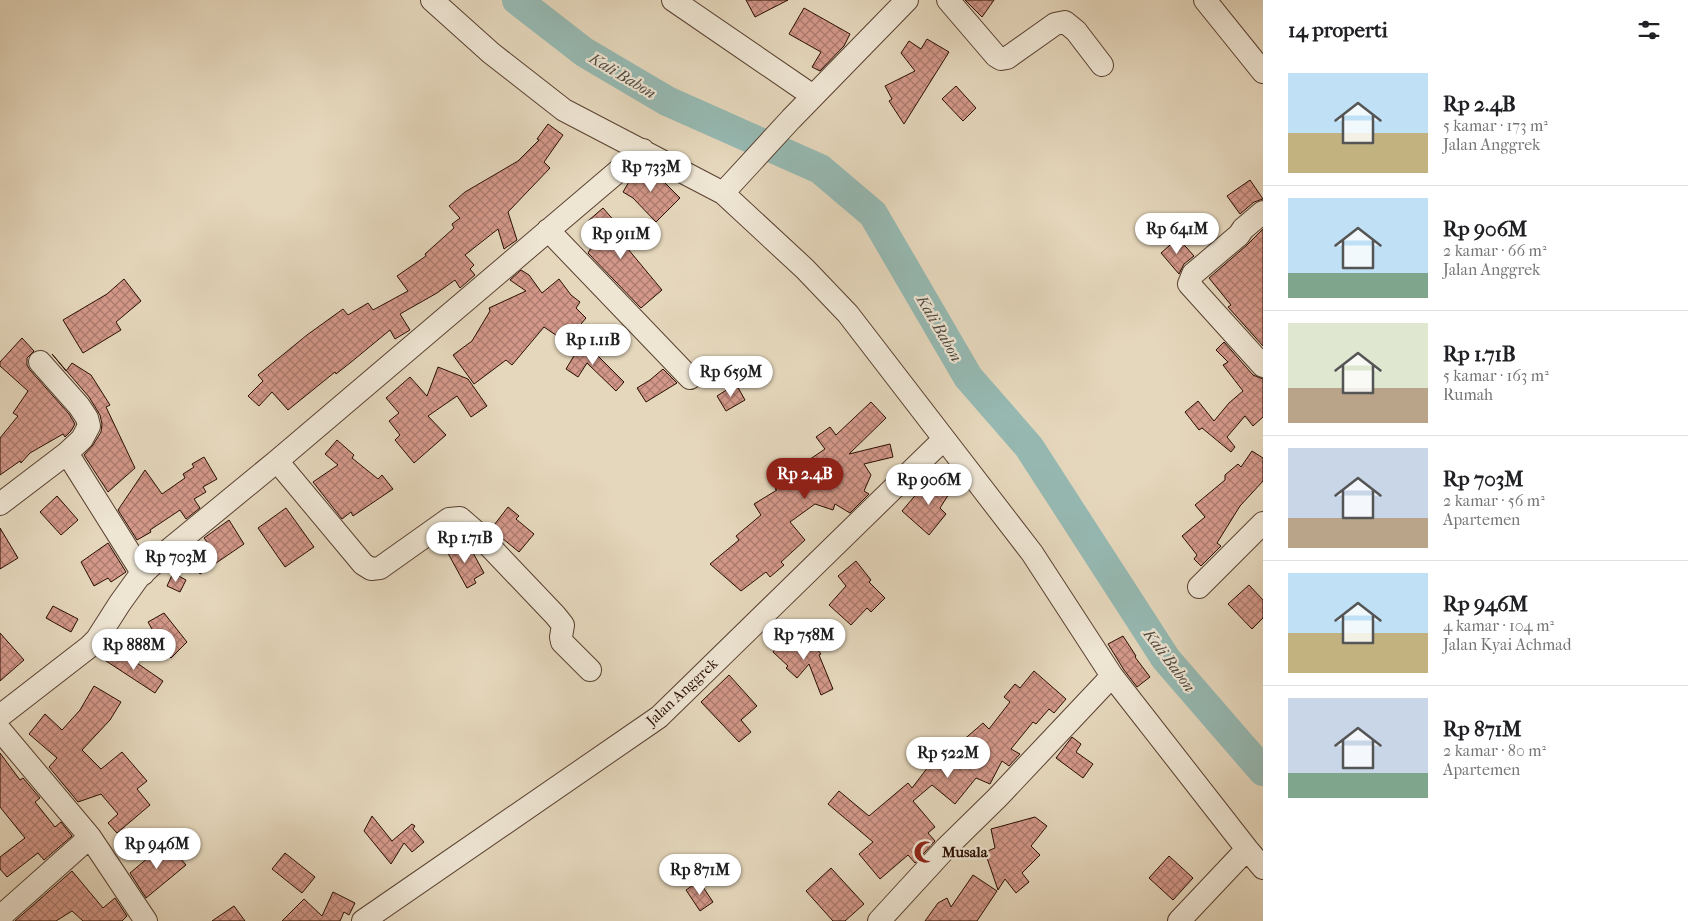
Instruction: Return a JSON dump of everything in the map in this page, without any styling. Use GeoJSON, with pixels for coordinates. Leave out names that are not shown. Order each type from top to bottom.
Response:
{"type":"FeatureCollection","features":[{"type":"Feature","properties":{"kind":"street"},"geometry":{"type":"LineString","coordinates":[[432,0],[491,53],[564,110],[643,150],[728,187],[848,314],[1032,553],[1112,676],[1246,849],[1263,868]]}},
{"type":"Feature","properties":{"kind":"street"},"geometry":{"type":"LineString","coordinates":[[673,0],[813,96]]}},
{"type":"Feature","properties":{"kind":"street"},"geometry":{"type":"LineString","coordinates":[[728,187],[813,96],[908,0]]}},
{"type":"Feature","properties":{"kind":"street"},"geometry":{"type":"LineString","coordinates":[[948,0],[996,56],[1001,59],[1008,58],[1055,24],[1065,22],[1076,31],[1102,65]]}},
{"type":"Feature","properties":{"kind":"street"},"geometry":{"type":"LineString","coordinates":[[1205,0],[1263,72]]}},
{"type":"Feature","properties":{"kind":"street"},"geometry":{"type":"LineString","coordinates":[[0,716],[97,639],[120,603],[142,574],[643,150]]}},
{"type":"Feature","properties":{"kind":"street"},"geometry":{"type":"LineString","coordinates":[[1263,212],[1193,274],[1189,284],[1263,366]]}},
{"type":"Feature","properties":{"kind":"street"},"geometry":{"type":"LineString","coordinates":[[548,230],[690,378]]}},
{"type":"Feature","properties":{"kind":"street"},"geometry":{"type":"LineString","coordinates":[[0,504],[67,453],[86,433],[88,426],[87,418],[79,406],[40,362]]}},
{"type":"Feature","properties":{"kind":"street","name":"Jalan Anggrek"},"geometry":{"type":"LineString","coordinates":[[363,921],[659,717],[944,439]]}},
{"type":"Feature","properties":{"kind":"street"},"geometry":{"type":"LineString","coordinates":[[67,453],[142,574]]}},
{"type":"Feature","properties":{"kind":"street"},"geometry":{"type":"LineString","coordinates":[[277,461],[364,564],[371,569],[380,568],[449,519],[460,518],[466,522],[555,615],[563,625],[562,642],[590,670]]}},
{"type":"Feature","properties":{"kind":"street"},"geometry":{"type":"LineString","coordinates":[[1199,587],[1263,523]]}},
{"type":"Feature","properties":{"kind":"street"},"geometry":{"type":"LineString","coordinates":[[879,921],[946,848],[997,798],[1112,676]]}},
{"type":"Feature","properties":{"kind":"street"},"geometry":{"type":"LineString","coordinates":[[0,730],[90,837],[142,920]]}},
{"type":"Feature","properties":{"kind":"street"},"geometry":{"type":"LineString","coordinates":[[0,917],[90,837]]}},
{"type":"Feature","properties":{"kind":"street"},"geometry":{"type":"LineString","coordinates":[[1179,921],[1246,849]]}},
{"type":"Feature","properties":{"kind":"building"},"geometry":{"type":"Polygon","coordinates":[[[746,0],[788,0],[755,17],[746,0]]]}},
{"type":"Feature","properties":{"kind":"building"},"geometry":{"type":"Polygon","coordinates":[[[965,0],[994,0],[982,17],[965,0]]]}},
{"type":"Feature","properties":{"kind":"building"},"geometry":{"type":"Polygon","coordinates":[[[804,8],[850,34],[844,46],[820,71],[812,67],[821,52],[789,34],[804,8]]]}},
{"type":"Feature","properties":{"kind":"building"},"geometry":{"type":"Polygon","coordinates":[[[927,39],[949,52],[904,124],[889,101],[892,99],[885,86],[915,71],[901,53],[909,41],[921,49],[927,39]]]}},
{"type":"Feature","properties":{"kind":"building"},"geometry":{"type":"Polygon","coordinates":[[[956,86],[976,108],[963,121],[942,99],[956,86]]]}},
{"type":"Feature","properties":{"kind":"building"},"geometry":{"type":"Polygon","coordinates":[[[548,124],[563,135],[544,162],[550,168],[508,212],[517,240],[504,249],[498,229],[465,255],[474,265],[470,269],[475,275],[460,288],[455,280],[437,293],[400,314],[410,330],[395,339],[390,330],[288,410],[272,392],[259,406],[248,396],[263,381],[258,375],[307,335],[343,309],[348,315],[368,303],[373,310],[408,291],[397,276],[426,256],[425,254],[454,228],[452,224],[460,218],[449,206],[465,192],[518,161],[539,140],[537,139],[548,124]]]}},
{"type":"Feature","properties":{"kind":"building"},"geometry":{"type":"Polygon","coordinates":[[[644,166],[668,179],[665,183],[680,198],[656,222],[633,198],[623,192],[633,175],[644,166]]]}},
{"type":"Feature","properties":{"kind":"building"},"geometry":{"type":"Polygon","coordinates":[[[1250,180],[1263,199],[1254,202],[1240,214],[1227,196],[1250,180]]]}},
{"type":"Feature","properties":{"kind":"building"},"geometry":{"type":"Polygon","coordinates":[[[603,208],[629,238],[623,243],[662,290],[641,308],[588,253],[599,235],[588,221],[603,208]]]}},
{"type":"Feature","properties":{"kind":"building"},"geometry":{"type":"Polygon","coordinates":[[[1263,229],[1263,346],[1228,307],[1231,305],[1209,278],[1263,229]]]}},
{"type":"Feature","properties":{"kind":"building"},"geometry":{"type":"Polygon","coordinates":[[[1178,238],[1194,256],[1184,264],[1179,274],[1161,253],[1178,238]]]}},
{"type":"Feature","properties":{"kind":"building"},"geometry":{"type":"Polygon","coordinates":[[[521,270],[529,275],[542,293],[559,279],[571,295],[580,302],[576,308],[586,318],[566,342],[544,327],[512,365],[506,360],[474,384],[453,355],[472,341],[490,311],[489,308],[526,291],[510,280],[521,270]]]}},
{"type":"Feature","properties":{"kind":"building"},"geometry":{"type":"Polygon","coordinates":[[[124,279],[141,301],[116,322],[121,330],[83,353],[63,320],[107,294],[124,279]]]}},
{"type":"Feature","properties":{"kind":"building"},"geometry":{"type":"Polygon","coordinates":[[[22,338],[34,351],[27,358],[27,365],[30,370],[69,414],[75,424],[65,437],[63,434],[30,453],[21,463],[20,461],[0,475],[0,438],[18,416],[13,413],[28,391],[0,366],[0,362],[22,338]]]}},
{"type":"Feature","properties":{"kind":"building"},"geometry":{"type":"Polygon","coordinates":[[[583,341],[595,348],[593,351],[624,382],[616,391],[587,363],[578,377],[566,369],[583,341]]]}},
{"type":"Feature","properties":{"kind":"building"},"geometry":{"type":"Polygon","coordinates":[[[1224,342],[1253,375],[1263,379],[1263,417],[1253,426],[1245,416],[1227,437],[1235,447],[1231,452],[1202,428],[1199,430],[1185,412],[1198,401],[1214,421],[1229,403],[1243,391],[1223,365],[1228,362],[1216,350],[1224,342]]]}},
{"type":"Feature","properties":{"kind":"building"},"geometry":{"type":"Polygon","coordinates":[[[72,363],[91,375],[110,405],[106,407],[135,468],[108,492],[84,455],[101,432],[100,415],[89,397],[66,371],[72,363]]]}},
{"type":"Feature","properties":{"kind":"building"},"geometry":{"type":"Polygon","coordinates":[[[438,367],[468,379],[487,406],[471,417],[457,396],[428,416],[446,435],[414,463],[395,440],[400,435],[389,421],[399,413],[386,398],[410,377],[427,396],[438,367]]]}},
{"type":"Feature","properties":{"kind":"building"},"geometry":{"type":"Polygon","coordinates":[[[663,369],[677,383],[646,402],[637,388],[663,369]]]}},
{"type":"Feature","properties":{"kind":"building"},"geometry":{"type":"Polygon","coordinates":[[[736,384],[745,400],[726,411],[717,396],[736,384]]]}},
{"type":"Feature","properties":{"kind":"building"},"geometry":{"type":"Polygon","coordinates":[[[871,402],[886,418],[849,454],[890,444],[893,457],[864,464],[871,475],[864,491],[869,494],[850,513],[835,504],[833,510],[815,504],[790,522],[805,540],[781,562],[784,565],[770,577],[766,572],[741,591],[710,564],[739,540],[736,536],[761,515],[754,504],[777,490],[775,489],[796,473],[794,470],[825,449],[816,437],[830,427],[836,435],[871,402]]]}},
{"type":"Feature","properties":{"kind":"building"},"geometry":{"type":"Polygon","coordinates":[[[337,440],[354,455],[352,458],[378,479],[382,475],[393,489],[353,516],[351,512],[342,519],[313,482],[338,465],[325,454],[337,440]]]}},
{"type":"Feature","properties":{"kind":"building"},"geometry":{"type":"Polygon","coordinates":[[[1252,451],[1263,458],[1263,481],[1240,506],[1217,543],[1221,546],[1201,566],[1194,559],[1197,555],[1182,536],[1205,517],[1195,505],[1225,480],[1225,475],[1238,464],[1241,467],[1252,451]]]}},
{"type":"Feature","properties":{"kind":"building"},"geometry":{"type":"Polygon","coordinates":[[[204,457],[217,479],[203,487],[206,492],[194,499],[200,508],[186,519],[180,510],[137,540],[118,510],[145,470],[162,494],[185,478],[183,474],[194,467],[192,464],[204,457]]]}},
{"type":"Feature","properties":{"kind":"building"},"geometry":{"type":"Polygon","coordinates":[[[939,477],[954,486],[940,508],[946,514],[929,535],[902,511],[919,491],[927,497],[939,477]]]}},
{"type":"Feature","properties":{"kind":"building"},"geometry":{"type":"Polygon","coordinates":[[[57,496],[78,520],[61,535],[40,512],[57,496]]]}},
{"type":"Feature","properties":{"kind":"building"},"geometry":{"type":"Polygon","coordinates":[[[508,507],[519,516],[516,519],[534,534],[519,552],[491,529],[508,507]]]}},
{"type":"Feature","properties":{"kind":"building"},"geometry":{"type":"Polygon","coordinates":[[[286,508],[314,547],[285,567],[258,528],[286,508]]]}},
{"type":"Feature","properties":{"kind":"building"},"geometry":{"type":"Polygon","coordinates":[[[229,520],[244,544],[200,574],[188,553],[207,542],[204,538],[229,520]]]}},
{"type":"Feature","properties":{"kind":"building"},"geometry":{"type":"Polygon","coordinates":[[[0,528],[18,558],[0,569],[0,528]]]}},
{"type":"Feature","properties":{"kind":"building"},"geometry":{"type":"Polygon","coordinates":[[[457,541],[463,555],[472,551],[484,573],[474,579],[476,583],[467,588],[444,546],[457,541]]]}},
{"type":"Feature","properties":{"kind":"building"},"geometry":{"type":"Polygon","coordinates":[[[108,543],[126,572],[111,582],[108,578],[94,586],[81,562],[108,543]]]}},
{"type":"Feature","properties":{"kind":"building"},"geometry":{"type":"Polygon","coordinates":[[[856,561],[871,580],[869,582],[885,598],[871,612],[867,608],[851,625],[829,605],[846,586],[838,576],[856,561]]]}},
{"type":"Feature","properties":{"kind":"building"},"geometry":{"type":"Polygon","coordinates":[[[173,573],[186,580],[180,592],[167,586],[173,573]]]}},
{"type":"Feature","properties":{"kind":"building"},"geometry":{"type":"Polygon","coordinates":[[[1249,585],[1263,600],[1263,618],[1252,629],[1228,604],[1249,585]]]}},
{"type":"Feature","properties":{"kind":"building"},"geometry":{"type":"Polygon","coordinates":[[[53,606],[78,619],[71,632],[46,618],[53,606]]]}},
{"type":"Feature","properties":{"kind":"building"},"geometry":{"type":"Polygon","coordinates":[[[164,613],[187,642],[171,658],[163,649],[148,622],[164,613]]]}},
{"type":"Feature","properties":{"kind":"building"},"geometry":{"type":"Polygon","coordinates":[[[0,633],[24,660],[0,681],[0,633]]]}},
{"type":"Feature","properties":{"kind":"building"},"geometry":{"type":"Polygon","coordinates":[[[805,634],[821,654],[819,655],[833,689],[821,695],[809,664],[797,678],[786,668],[788,666],[773,652],[784,640],[790,646],[805,634]]]}},
{"type":"Feature","properties":{"kind":"building"},"geometry":{"type":"Polygon","coordinates":[[[1123,636],[1135,657],[1150,677],[1137,687],[1108,644],[1123,636]]]}},
{"type":"Feature","properties":{"kind":"building"},"geometry":{"type":"Polygon","coordinates":[[[111,648],[163,681],[155,693],[103,659],[111,648]]]}},
{"type":"Feature","properties":{"kind":"building"},"geometry":{"type":"Polygon","coordinates":[[[1034,671],[1066,699],[1054,713],[1049,709],[1036,724],[1033,722],[1011,749],[1020,754],[1009,766],[1002,761],[990,784],[976,778],[955,804],[932,785],[913,801],[935,827],[928,833],[935,841],[915,863],[908,855],[880,879],[859,854],[873,842],[828,804],[839,791],[869,816],[908,783],[912,788],[935,758],[941,763],[952,748],[983,723],[989,729],[1010,702],[1004,697],[1015,684],[1020,688],[1034,671]]]}},
{"type":"Feature","properties":{"kind":"building"},"geometry":{"type":"Polygon","coordinates":[[[729,675],[757,706],[741,720],[751,732],[739,742],[701,702],[729,675]]]}},
{"type":"Feature","properties":{"kind":"building"},"geometry":{"type":"Polygon","coordinates":[[[94,686],[121,702],[110,720],[82,750],[101,769],[122,752],[147,781],[137,789],[150,805],[117,833],[108,823],[118,814],[101,794],[78,802],[49,767],[57,758],[29,734],[45,714],[62,730],[80,710],[94,686]]]}},
{"type":"Feature","properties":{"kind":"building"},"geometry":{"type":"Polygon","coordinates":[[[1072,737],[1081,744],[1076,752],[1093,764],[1083,778],[1056,758],[1072,737]]]}},
{"type":"Feature","properties":{"kind":"building"},"geometry":{"type":"Polygon","coordinates":[[[0,753],[20,780],[23,778],[40,798],[35,802],[55,827],[61,822],[72,836],[44,860],[38,853],[7,877],[0,869],[0,857],[25,838],[0,807],[0,753]]]}},
{"type":"Feature","properties":{"kind":"building"},"geometry":{"type":"Polygon","coordinates":[[[372,816],[392,841],[412,824],[415,826],[413,829],[424,842],[412,852],[404,843],[391,864],[364,831],[372,816]]]}},
{"type":"Feature","properties":{"kind":"building"},"geometry":{"type":"Polygon","coordinates":[[[1035,817],[1047,826],[1031,846],[1040,855],[1022,873],[1029,882],[1016,893],[1005,879],[998,890],[985,852],[995,848],[991,829],[1035,817]]]}},
{"type":"Feature","properties":{"kind":"building"},"geometry":{"type":"Polygon","coordinates":[[[167,842],[186,865],[146,898],[130,873],[167,842]]]}},
{"type":"Feature","properties":{"kind":"building"},"geometry":{"type":"Polygon","coordinates":[[[285,853],[315,877],[302,893],[272,869],[285,853]]]}},
{"type":"Feature","properties":{"kind":"building"},"geometry":{"type":"Polygon","coordinates":[[[1169,856],[1193,878],[1173,900],[1149,878],[1169,856]]]}},
{"type":"Feature","properties":{"kind":"building"},"geometry":{"type":"Polygon","coordinates":[[[831,868],[864,904],[845,921],[833,921],[806,891],[831,868]]]}},
{"type":"Feature","properties":{"kind":"building"},"geometry":{"type":"Polygon","coordinates":[[[72,871],[103,908],[115,898],[127,916],[122,921],[83,921],[72,911],[56,921],[15,921],[72,871]]]}},
{"type":"Feature","properties":{"kind":"building"},"geometry":{"type":"Polygon","coordinates":[[[973,875],[997,891],[977,921],[925,921],[938,903],[947,898],[951,907],[973,875]]]}},
{"type":"Feature","properties":{"kind":"building"},"geometry":{"type":"Polygon","coordinates":[[[699,881],[713,902],[700,911],[686,890],[699,881]]]}},
{"type":"Feature","properties":{"kind":"building"},"geometry":{"type":"Polygon","coordinates":[[[333,892],[355,903],[349,915],[344,912],[340,921],[282,921],[304,899],[322,916],[333,892]]]}},
{"type":"Feature","properties":{"kind":"building"},"geometry":{"type":"Polygon","coordinates":[[[234,906],[245,921],[212,921],[234,906]]]}},
{"type":"Feature","properties":{"kind":"waterway","name":"Kali Babon"},"geometry":{"type":"LineString","coordinates":[[517,0],[584,52],[667,101],[820,169],[873,214],[968,377],[1029,447],[1166,659],[1263,771]]}},
{"type":"Feature","properties":{"kind":"place","name":"Musala"},"geometry":{"type":"Point","coordinates":[925,852]}}]}
